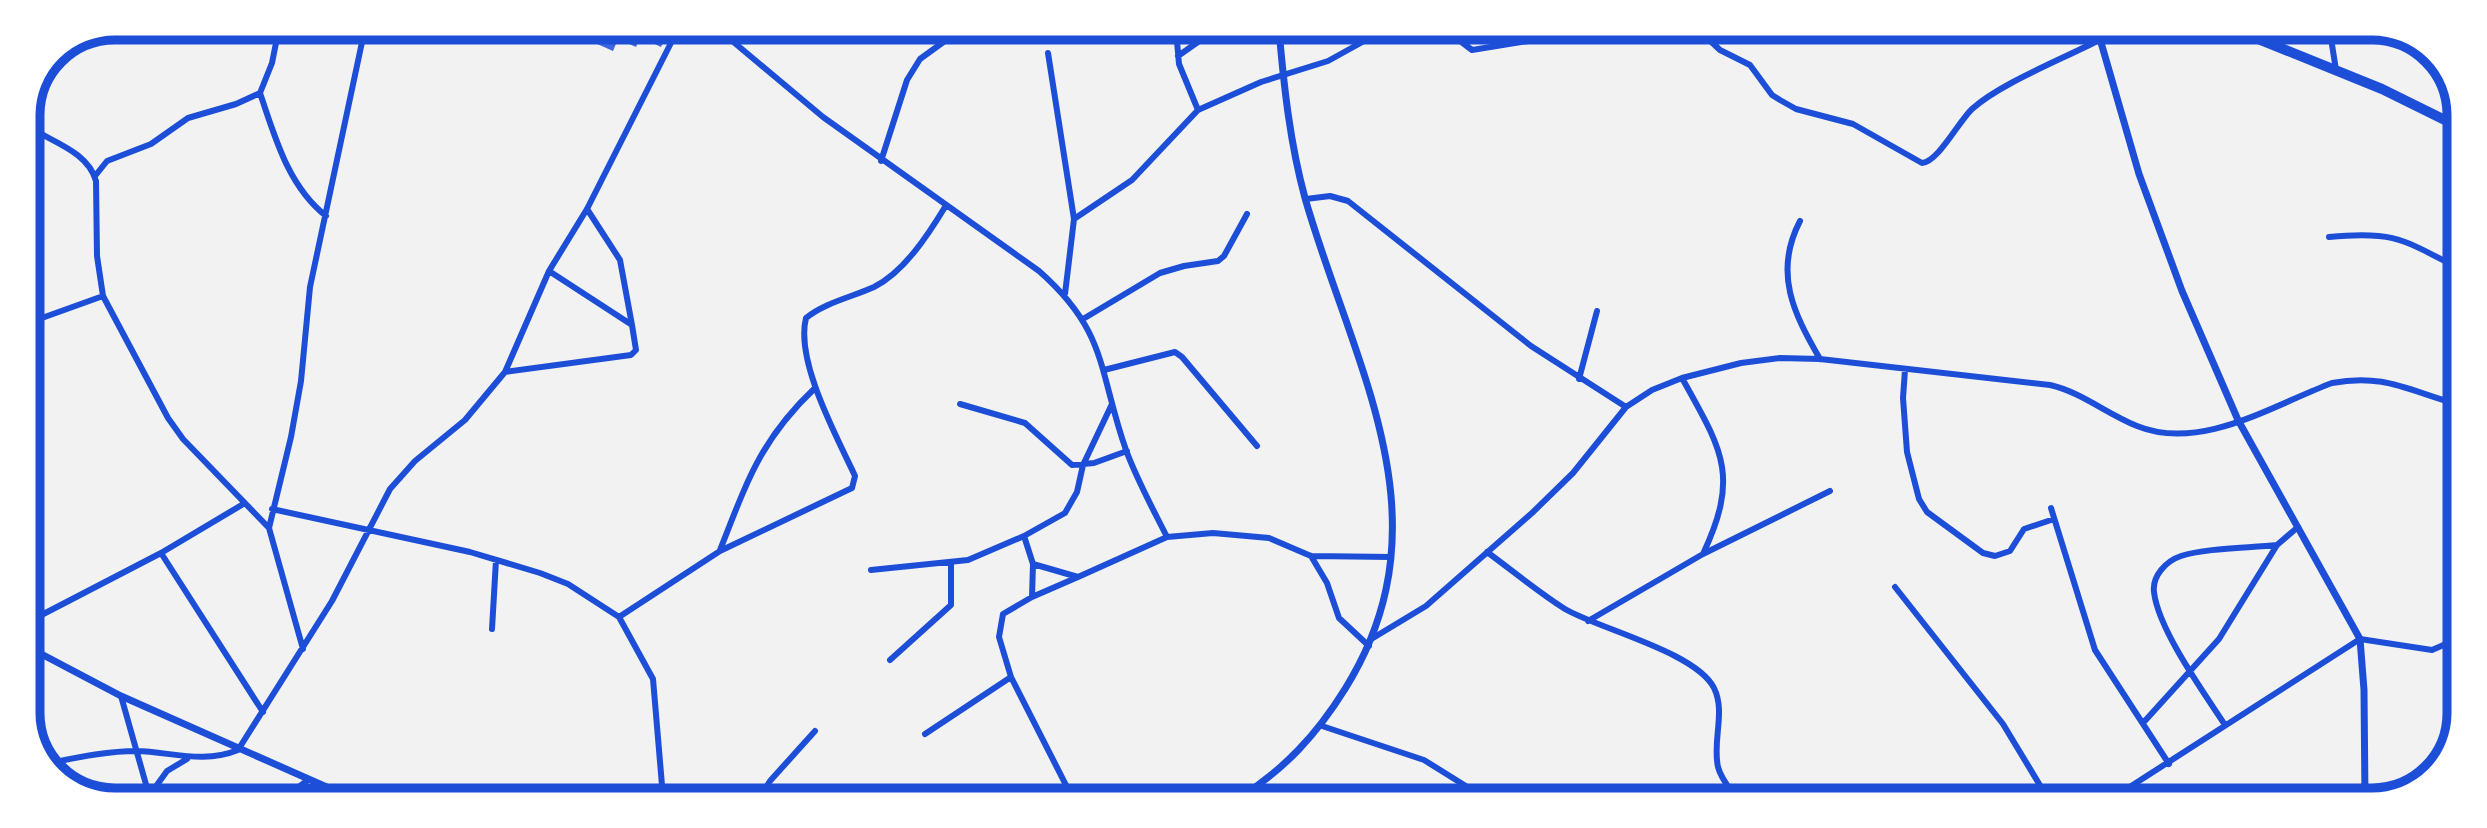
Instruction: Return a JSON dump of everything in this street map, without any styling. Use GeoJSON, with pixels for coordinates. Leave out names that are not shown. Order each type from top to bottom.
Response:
{"type":"FeatureCollection","features":[{"type":"Feature","properties":{"kind":"main road"},"geometry":{"type":"LineString","coordinates":[[2261,40],[2336,70],[2447,121]]}},
{"type":"Feature","properties":{"kind":"street"},"geometry":{"type":"LineString","coordinates":[[95,176],[107,161],[152,144],[188,118],[236,104],[260,93],[272,63],[277,40]]}},
{"type":"Feature","properties":{"kind":"street"},"geometry":{"type":"LineString","coordinates":[[303,650],[269,527],[301,381],[310,287],[363,40]]}},
{"type":"Feature","properties":{"kind":"street"},"geometry":{"type":"LineString","coordinates":[[59,762],[138,751],[188,758],[215,756],[238,750],[303,650],[401,475],[465,420],[505,372],[549,271],[586,209],[672,40]]}},
{"type":"Feature","properties":{"kind":"street"},"geometry":{"type":"LineString","coordinates":[[731,40],[822,117],[1039,271],[1065,294],[1083,318],[1096,342],[1127,451],[1167,537]]}},
{"type":"Feature","properties":{"kind":"street"},"geometry":{"type":"LineString","coordinates":[[881,161],[907,80],[925,55],[946,40]]}},
{"type":"Feature","properties":{"kind":"street"},"geometry":{"type":"LineString","coordinates":[[1177,40],[1178,56],[1198,110]]}},
{"type":"Feature","properties":{"kind":"street"},"geometry":{"type":"LineString","coordinates":[[1178,56],[1201,40]]}},
{"type":"Feature","properties":{"kind":"street"},"geometry":{"type":"LineString","coordinates":[[1256,788],[1322,726],[1371,642],[1381,618],[1391,557],[1390,472],[1377,411],[1306,199],[1290,132],[1280,40]]}},
{"type":"Feature","properties":{"kind":"street"},"geometry":{"type":"LineString","coordinates":[[1074,219],[1132,180],[1198,110],[1283,75],[1353,51],[1369,40]]}},
{"type":"Feature","properties":{"kind":"street"},"geometry":{"type":"LineString","coordinates":[[1459,40],[1472,50],[1534,40]]}},
{"type":"Feature","properties":{"kind":"street"},"geometry":{"type":"LineString","coordinates":[[1709,40],[1720,50],[1750,65],[1772,95],[1780,100],[1796,109],[1853,124],[1922,163],[1931,161],[1963,119],[1980,103],[2092,40]]}},
{"type":"Feature","properties":{"kind":"street"},"geometry":{"type":"LineString","coordinates":[[2100,40],[2162,238],[2238,420],[2360,639],[2364,690],[2365,788]]}},
{"type":"Feature","properties":{"kind":"street"},"geometry":{"type":"LineString","coordinates":[[2331,40],[2336,70]]}},
{"type":"Feature","properties":{"kind":"street"},"geometry":{"type":"LineString","coordinates":[[1048,53],[1074,219],[1065,294]]}},
{"type":"Feature","properties":{"kind":"street"},"geometry":{"type":"LineString","coordinates":[[260,93],[294,178],[314,206],[326,216]]}},
{"type":"Feature","properties":{"kind":"street"},"geometry":{"type":"LineString","coordinates":[[40,133],[78,156],[95,176],[97,256],[103,296],[168,418],[183,439],[269,527]]}},
{"type":"Feature","properties":{"kind":"street"},"geometry":{"type":"LineString","coordinates":[[1306,199],[1330,196],[1348,201],[1531,346],[1626,407]]}},
{"type":"Feature","properties":{"kind":"street"},"geometry":{"type":"LineString","coordinates":[[619,617],[720,551],[852,488],[856,482],[815,388],[805,337],[806,318],[877,285],[894,274],[931,229],[945,206]]}},
{"type":"Feature","properties":{"kind":"street"},"geometry":{"type":"LineString","coordinates":[[505,372],[631,355],[636,350],[620,260],[586,209]]}},
{"type":"Feature","properties":{"kind":"street"},"geometry":{"type":"LineString","coordinates":[[1083,318],[1160,274],[1184,266],[1218,261],[1224,256],[1247,214]]}},
{"type":"Feature","properties":{"kind":"street"},"geometry":{"type":"LineString","coordinates":[[1800,222],[1791,248],[1790,300],[1795,316],[1821,359]]}},
{"type":"Feature","properties":{"kind":"street"},"geometry":{"type":"LineString","coordinates":[[2329,237],[2382,234],[2403,239],[2447,262]]}},
{"type":"Feature","properties":{"kind":"street"},"geometry":{"type":"LineString","coordinates":[[549,271],[632,325]]}},
{"type":"Feature","properties":{"kind":"street"},"geometry":{"type":"LineString","coordinates":[[40,319],[103,296]]}},
{"type":"Feature","properties":{"kind":"street"},"geometry":{"type":"LineString","coordinates":[[1579,379],[1597,311]]}},
{"type":"Feature","properties":{"kind":"street"},"geometry":{"type":"LineString","coordinates":[[1104,370],[1175,352],[1257,446]]}},
{"type":"Feature","properties":{"kind":"street"},"geometry":{"type":"LineString","coordinates":[[1371,642],[1426,606],[1573,474],[1626,407],[1652,390],[1682,378],[1741,363],[1780,358],[1821,359],[2065,388],[2103,411],[2157,432],[2174,434],[2208,431],[2332,383],[2353,379],[2377,379],[2447,401]]}},
{"type":"Feature","properties":{"kind":"street"},"geometry":{"type":"LineString","coordinates":[[1905,370],[1902,398],[1907,452],[1919,499],[1927,512],[1983,553],[1996,556],[2010,551],[2024,529],[2054,519]]}},
{"type":"Feature","properties":{"kind":"street"},"geometry":{"type":"LineString","coordinates":[[1682,378],[1719,450],[1725,474],[1724,496],[1717,524],[1703,554]]}},
{"type":"Feature","properties":{"kind":"street"},"geometry":{"type":"LineString","coordinates":[[720,551],[761,450],[815,388]]}},
{"type":"Feature","properties":{"kind":"street"},"geometry":{"type":"LineString","coordinates":[[960,404],[1016,419],[1072,466],[1127,451]]}},
{"type":"Feature","properties":{"kind":"street"},"geometry":{"type":"LineString","coordinates":[[871,570],[951,565],[977,557],[1024,536],[1065,513],[1077,492],[1083,465],[1112,404]]}},
{"type":"Feature","properties":{"kind":"street"},"geometry":{"type":"LineString","coordinates":[[1588,621],[1703,554],[1830,491]]}},
{"type":"Feature","properties":{"kind":"street"},"geometry":{"type":"LineString","coordinates":[[40,616],[161,553],[245,503]]}},
{"type":"Feature","properties":{"kind":"street"},"geometry":{"type":"LineString","coordinates":[[2051,508],[2095,650],[2169,765]]}},
{"type":"Feature","properties":{"kind":"street"},"geometry":{"type":"LineString","coordinates":[[272,509],[369,528],[496,560],[568,584],[619,617],[653,679],[662,788]]}},
{"type":"Feature","properties":{"kind":"street"},"geometry":{"type":"LineString","coordinates":[[2143,723],[2191,673],[2241,607],[2277,545],[2298,527]]}},
{"type":"Feature","properties":{"kind":"street"},"geometry":{"type":"LineString","coordinates":[[1067,788],[1011,677],[999,637],[1000,619],[1007,610],[1167,537],[1238,534],[1269,538],[1311,556],[1391,557]]}},
{"type":"Feature","properties":{"kind":"street"},"geometry":{"type":"LineString","coordinates":[[1024,536],[1033,564],[1031,597]]}},
{"type":"Feature","properties":{"kind":"street"},"geometry":{"type":"LineString","coordinates":[[2225,725],[2191,673],[2156,602],[2154,590],[2157,577],[2167,564],[2181,556],[2277,545]]}},
{"type":"Feature","properties":{"kind":"street"},"geometry":{"type":"LineString","coordinates":[[1487,552],[1562,607],[1588,621],[1627,633],[1704,676],[1713,687],[1718,706],[1718,768],[1730,788]]}},
{"type":"Feature","properties":{"kind":"street"},"geometry":{"type":"LineString","coordinates":[[161,553],[264,712]]}},
{"type":"Feature","properties":{"kind":"street"},"geometry":{"type":"LineString","coordinates":[[1311,556],[1327,583],[1339,618],[1371,642]]}},
{"type":"Feature","properties":{"kind":"street"},"geometry":{"type":"LineString","coordinates":[[492,629],[496,560]]}},
{"type":"Feature","properties":{"kind":"street"},"geometry":{"type":"LineString","coordinates":[[1033,564],[1078,577]]}},
{"type":"Feature","properties":{"kind":"street"},"geometry":{"type":"LineString","coordinates":[[890,660],[951,605],[951,565]]}},
{"type":"Feature","properties":{"kind":"street"},"geometry":{"type":"LineString","coordinates":[[1895,587],[2003,724],[2041,787]]}},
{"type":"Feature","properties":{"kind":"street"},"geometry":{"type":"LineString","coordinates":[[2130,788],[2360,639],[2432,650],[2447,643]]}},
{"type":"Feature","properties":{"kind":"street"},"geometry":{"type":"LineString","coordinates":[[40,653],[121,696],[328,788]]}},
{"type":"Feature","properties":{"kind":"street"},"geometry":{"type":"LineString","coordinates":[[925,734],[1011,677]]}},
{"type":"Feature","properties":{"kind":"street"},"geometry":{"type":"LineString","coordinates":[[121,696],[147,788]]}},
{"type":"Feature","properties":{"kind":"street"},"geometry":{"type":"LineString","coordinates":[[1322,726],[1424,760],[1469,788]]}},
{"type":"Feature","properties":{"kind":"street"},"geometry":{"type":"LineString","coordinates":[[766,788],[815,731]]}},
{"type":"Feature","properties":{"kind":"street"},"geometry":{"type":"LineString","coordinates":[[155,788],[167,771],[188,758]]}},
{"type":"Feature","properties":{"kind":"street"},"geometry":{"type":"LineString","coordinates":[[297,788],[308,780]]}},
{"type":"Feature","properties":{"kind":"building"},"geometry":{"type":"Polygon","coordinates":[[[588,40],[618,40],[613,51],[588,40]]]}},
{"type":"Feature","properties":{"kind":"building"},"geometry":{"type":"Polygon","coordinates":[[[620,40],[639,40],[636,47],[620,40]]]}},
{"type":"Feature","properties":{"kind":"building"},"geometry":{"type":"Polygon","coordinates":[[[646,40],[664,40],[661,47],[646,40]]]}}]}
